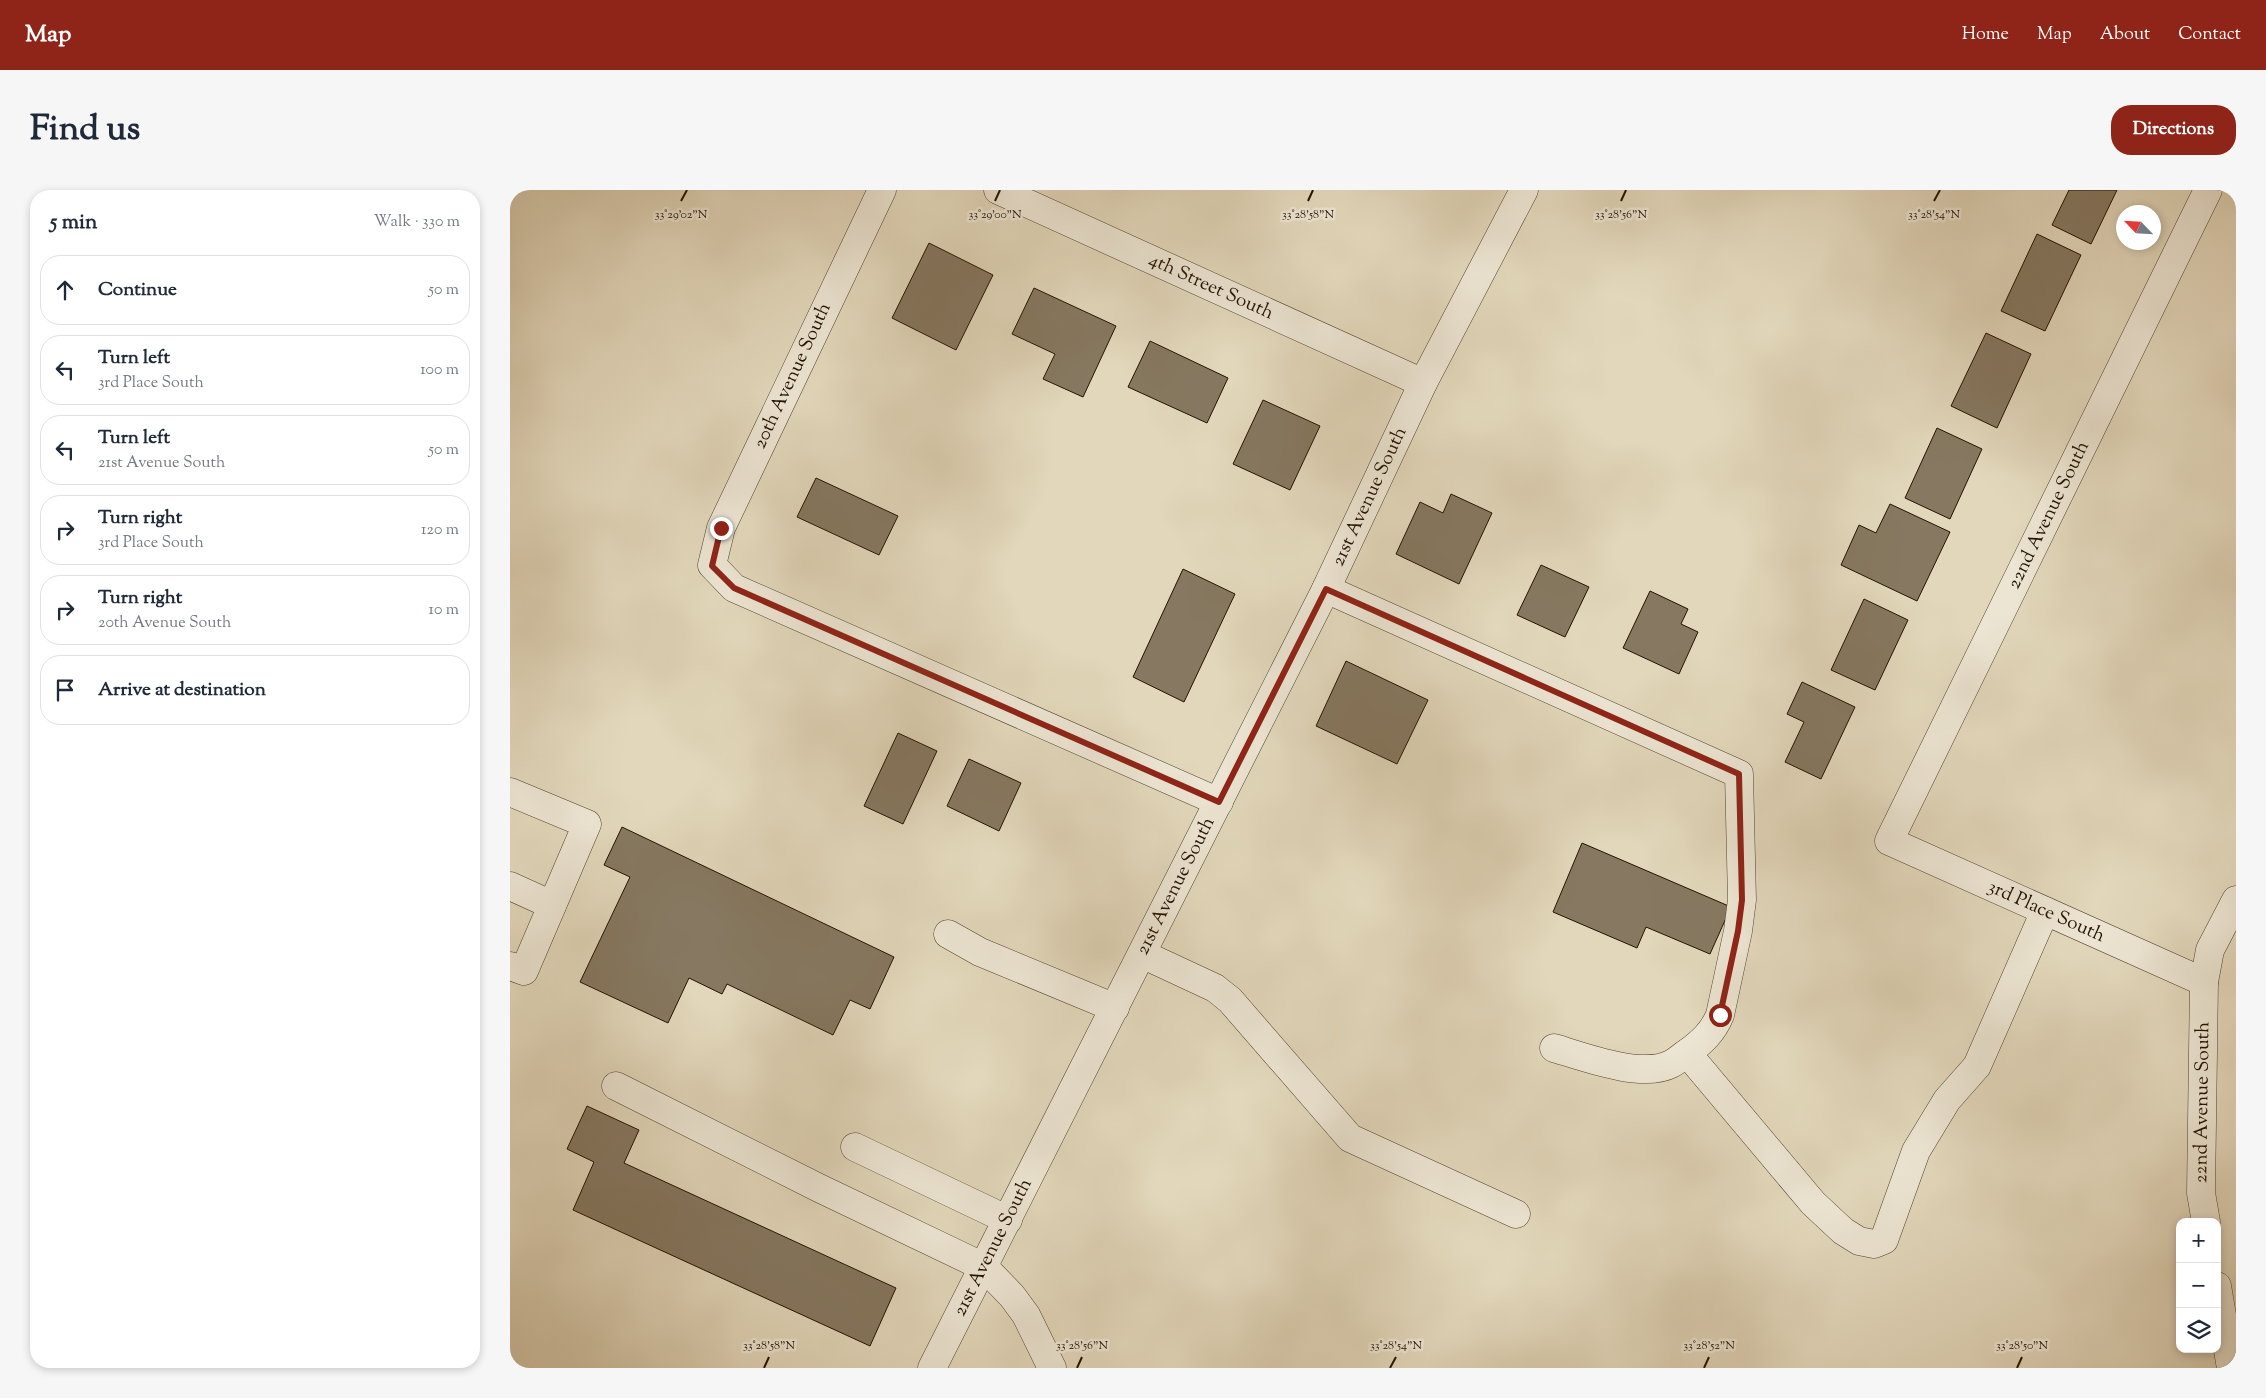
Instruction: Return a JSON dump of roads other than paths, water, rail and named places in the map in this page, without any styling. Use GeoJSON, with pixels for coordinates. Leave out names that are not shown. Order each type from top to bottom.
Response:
{"type":"FeatureCollection","features":[{"type":"Feature","properties":{"kind":"street","name":"20th Avenue South"},"geometry":{"type":"LineString","coordinates":[[882,190],[721,528],[712,566],[734,588],[1219,802]]}},
{"type":"Feature","properties":{"kind":"street","name":"4th Street South"},"geometry":{"type":"LineString","coordinates":[[998,190],[1423,383]]}},
{"type":"Feature","properties":{"kind":"street","name":"21st Avenue South"},"geometry":{"type":"LineString","coordinates":[[939,1366],[984,1267],[1326,589],[1423,383],[1524,190]]}},
{"type":"Feature","properties":{"kind":"street","name":"22nd Avenue South"},"geometry":{"type":"LineString","coordinates":[[1888,841],[2208,190]]}},
{"type":"Feature","properties":{"kind":"street"},"geometry":{"type":"LineString","coordinates":[[1326,589],[1739,774],[1742,900],[1738,931],[1720,1015],[1715,1026],[1697,1046],[1670,1064],[1644,1069],[1603,1063],[1554,1048]]}},
{"type":"Feature","properties":{"kind":"street"},"geometry":{"type":"LineString","coordinates":[[510,792],[587,824],[524,971],[510,966]]}},
{"type":"Feature","properties":{"kind":"street","name":"3rd Place South"},"geometry":{"type":"LineString","coordinates":[[1888,841],[2204,982]]}},
{"type":"Feature","properties":{"kind":"street"},"geometry":{"type":"LineString","coordinates":[[510,886],[552,905]]}},
{"type":"Feature","properties":{"kind":"street","name":"22nd Avenue South"},"geometry":{"type":"LineString","coordinates":[[2205,1218],[2202,1193],[2204,982],[2210,950],[2236,900]]}},
{"type":"Feature","properties":{"kind":"street"},"geometry":{"type":"LineString","coordinates":[[1686,1053],[1813,1203],[1842,1231],[1859,1241],[1874,1244],[1884,1240],[1906,1178],[1926,1133],[1948,1100],[1976,1066],[2045,911]]}},
{"type":"Feature","properties":{"kind":"street"},"geometry":{"type":"LineString","coordinates":[[948,934],[980,952],[1115,1008]]}},
{"type":"Feature","properties":{"kind":"street"},"geometry":{"type":"LineString","coordinates":[[1142,954],[1215,988],[1230,1000],[1350,1138],[1516,1214]]}},
{"type":"Feature","properties":{"kind":"street"},"geometry":{"type":"LineString","coordinates":[[616,1086],[828,1192],[984,1267],[1012,1296],[1026,1315],[1052,1368]]}},
{"type":"Feature","properties":{"kind":"street"},"geometry":{"type":"LineString","coordinates":[[855,1147],[1008,1220]]}},
{"type":"Feature","properties":{"kind":"street"},"geometry":{"type":"LineString","coordinates":[[2221,1308],[2231,1368]]}}]}
